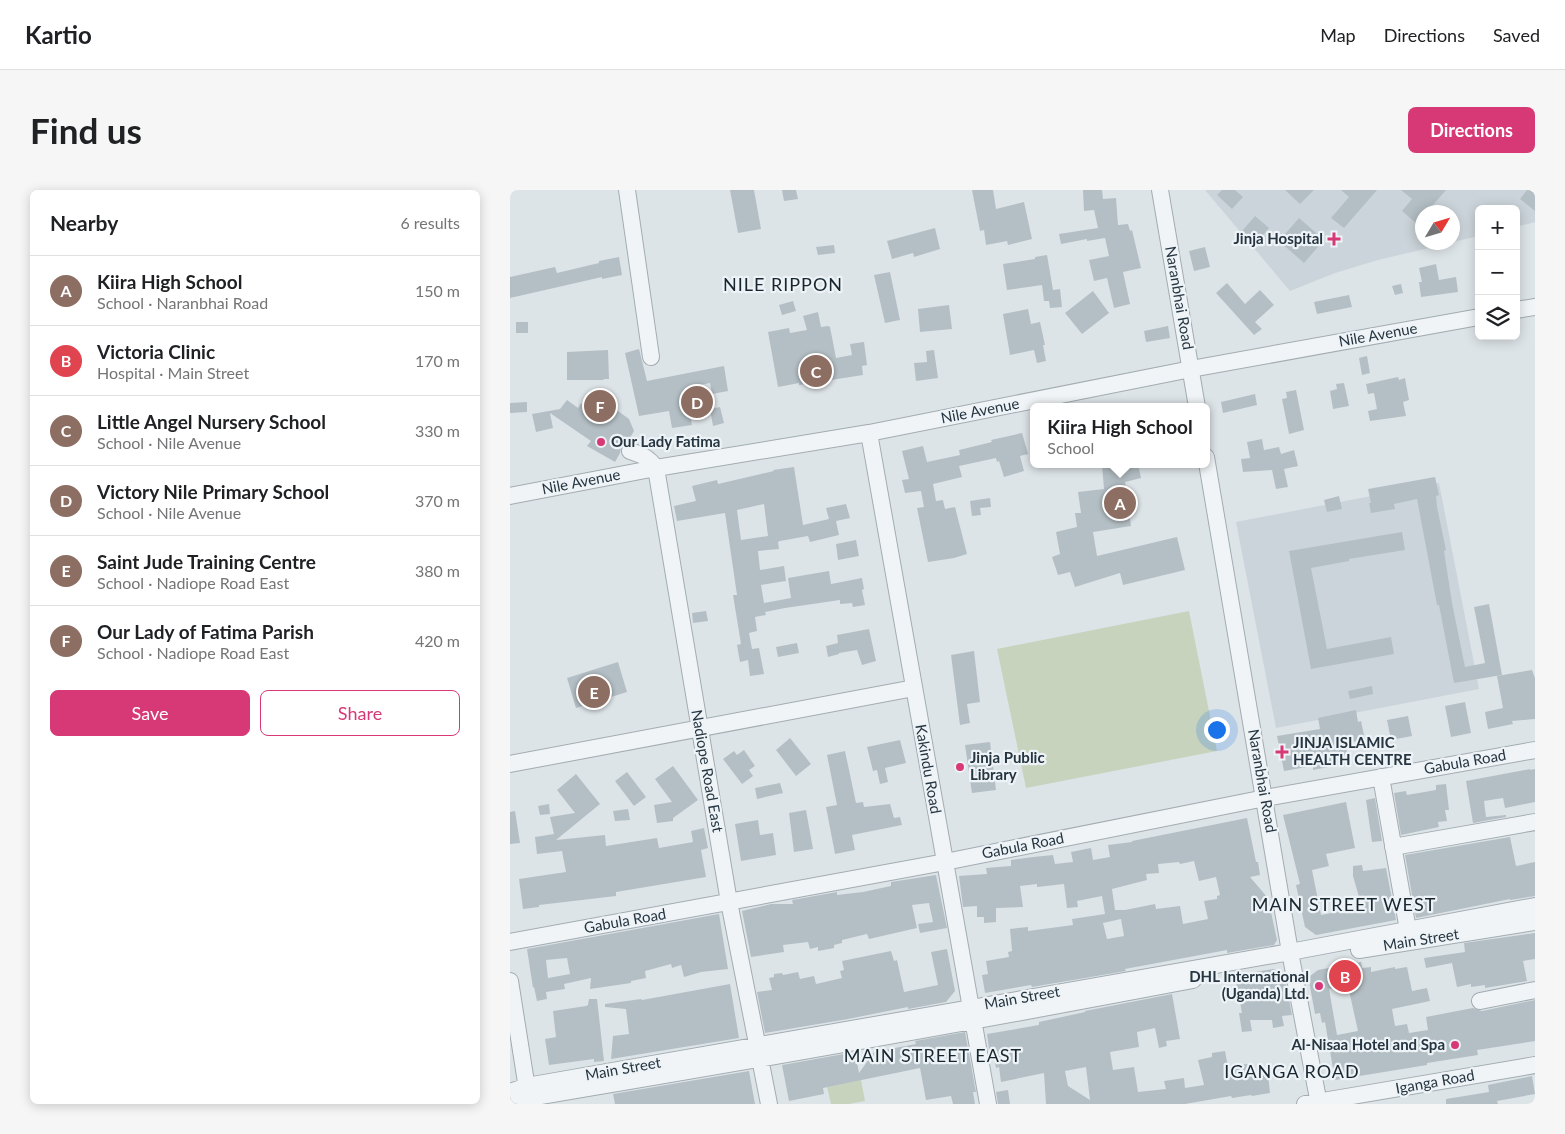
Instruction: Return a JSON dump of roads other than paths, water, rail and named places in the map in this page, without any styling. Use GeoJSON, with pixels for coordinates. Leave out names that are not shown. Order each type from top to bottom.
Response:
{"type":"FeatureCollection","features":[{"type":"Feature","properties":{"kind":"street"},"geometry":{"type":"LineString","coordinates":[[627,190],[651,357]]}},
{"type":"Feature","properties":{"kind":"street","name":"Naranbhai Road"},"geometry":{"type":"LineString","coordinates":[[1160,190],[1197,403]]}},
{"type":"Feature","properties":{"kind":"street"},"geometry":{"type":"LineString","coordinates":[[1520,309],[1535,307]]}},
{"type":"Feature","properties":{"kind":"street","name":"Nile Avenue"},"geometry":{"type":"LineString","coordinates":[[510,496],[656,468],[869,433],[1191,369],[1475,318]]}},
{"type":"Feature","properties":{"kind":"street","name":"Kakindu Road"},"geometry":{"type":"LineString","coordinates":[[869,433],[988,1104]]}},
{"type":"Feature","properties":{"kind":"street"},"geometry":{"type":"LineString","coordinates":[[630,451],[642,454],[656,468]]}},
{"type":"Feature","properties":{"kind":"street","name":"Nadiope Road East"},"geometry":{"type":"LineString","coordinates":[[656,468],[729,902],[769,1104]]}},
{"type":"Feature","properties":{"kind":"street","name":"Naranbhai Road"},"geometry":{"type":"LineString","coordinates":[[1208,468],[1265,798],[1314,1103]]}},
{"type":"Feature","properties":{"kind":"street"},"geometry":{"type":"LineString","coordinates":[[510,764],[914,688]]}},
{"type":"Feature","properties":{"kind":"street","name":"Gabula Road"},"geometry":{"type":"LineString","coordinates":[[510,942],[945,862],[1265,798],[1535,750]]}},
{"type":"Feature","properties":{"kind":"street"},"geometry":{"type":"LineString","coordinates":[[1381,777],[1408,930]]}},
{"type":"Feature","properties":{"kind":"street"},"geometry":{"type":"LineString","coordinates":[[1393,847],[1535,822]]}},
{"type":"Feature","properties":{"kind":"street","name":"Main Street"},"geometry":{"type":"LineString","coordinates":[[510,1094],[529,1096],[1291,956],[1408,930],[1535,906]]}},
{"type":"Feature","properties":{"kind":"street","name":"Main Street"},"geometry":{"type":"LineString","coordinates":[[1291,956],[1535,922]]}},
{"type":"Feature","properties":{"kind":"street"},"geometry":{"type":"LineString","coordinates":[[510,981],[529,1096]]}},
{"type":"Feature","properties":{"kind":"street"},"geometry":{"type":"LineString","coordinates":[[1480,1001],[1535,990]]}},
{"type":"Feature","properties":{"kind":"street","name":"Iganga Road"},"geometry":{"type":"LineString","coordinates":[[1314,1103],[1535,1064]]}},
{"type":"Feature","properties":{"kind":"place","name":"Jinja Hospital"},"geometry":{"type":"Point","coordinates":[1334,239]}},
{"type":"Feature","properties":{"kind":"place","name":"Little Angel Nursery School"},"geometry":{"type":"Point","coordinates":[816,371]}},
{"type":"Feature","properties":{"kind":"place","name":"Victory Nile Primary School"},"geometry":{"type":"Point","coordinates":[697,402]}},
{"type":"Feature","properties":{"kind":"place","name":"Our Lady of Fatima Parish"},"geometry":{"type":"Point","coordinates":[600,406]}},
{"type":"Feature","properties":{"kind":"place","name":"Our Lady Fatima"},"geometry":{"type":"Point","coordinates":[601,442]}},
{"type":"Feature","properties":{"kind":"place","name":"Kiira High School"},"geometry":{"type":"Point","coordinates":[1120,503]}},
{"type":"Feature","properties":{"kind":"place","name":"Saint Jude Training Centre"},"geometry":{"type":"Point","coordinates":[594,692]}},
{"type":"Feature","properties":{"kind":"place","name":"JINJA ISLAMIC HEALTH CENTRE"},"geometry":{"type":"Point","coordinates":[1282,752]}},
{"type":"Feature","properties":{"kind":"place","name":"Jinja Public Library"},"geometry":{"type":"Point","coordinates":[960,767]}},
{"type":"Feature","properties":{"kind":"place","name":"Victoria Clinic"},"geometry":{"type":"Point","coordinates":[1345,976]}},
{"type":"Feature","properties":{"kind":"place","name":"DHL International (Uganda) Ltd."},"geometry":{"type":"Point","coordinates":[1319,986]}},
{"type":"Feature","properties":{"kind":"place","name":"Al-Nisaa Hotel and Spa"},"geometry":{"type":"Point","coordinates":[1455,1045]}},
{"type":"Feature","properties":{"kind":"district","name":"NILE RIPPON"},"geometry":{"type":"Point","coordinates":[783,285]}},
{"type":"Feature","properties":{"kind":"district","name":"MAIN STREET WEST"},"geometry":{"type":"Point","coordinates":[1344,905]}},
{"type":"Feature","properties":{"kind":"district","name":"MAIN STREET EAST"},"geometry":{"type":"Point","coordinates":[933,1056]}},
{"type":"Feature","properties":{"kind":"district","name":"IGANGA ROAD"},"geometry":{"type":"Point","coordinates":[1292,1072]}}]}
